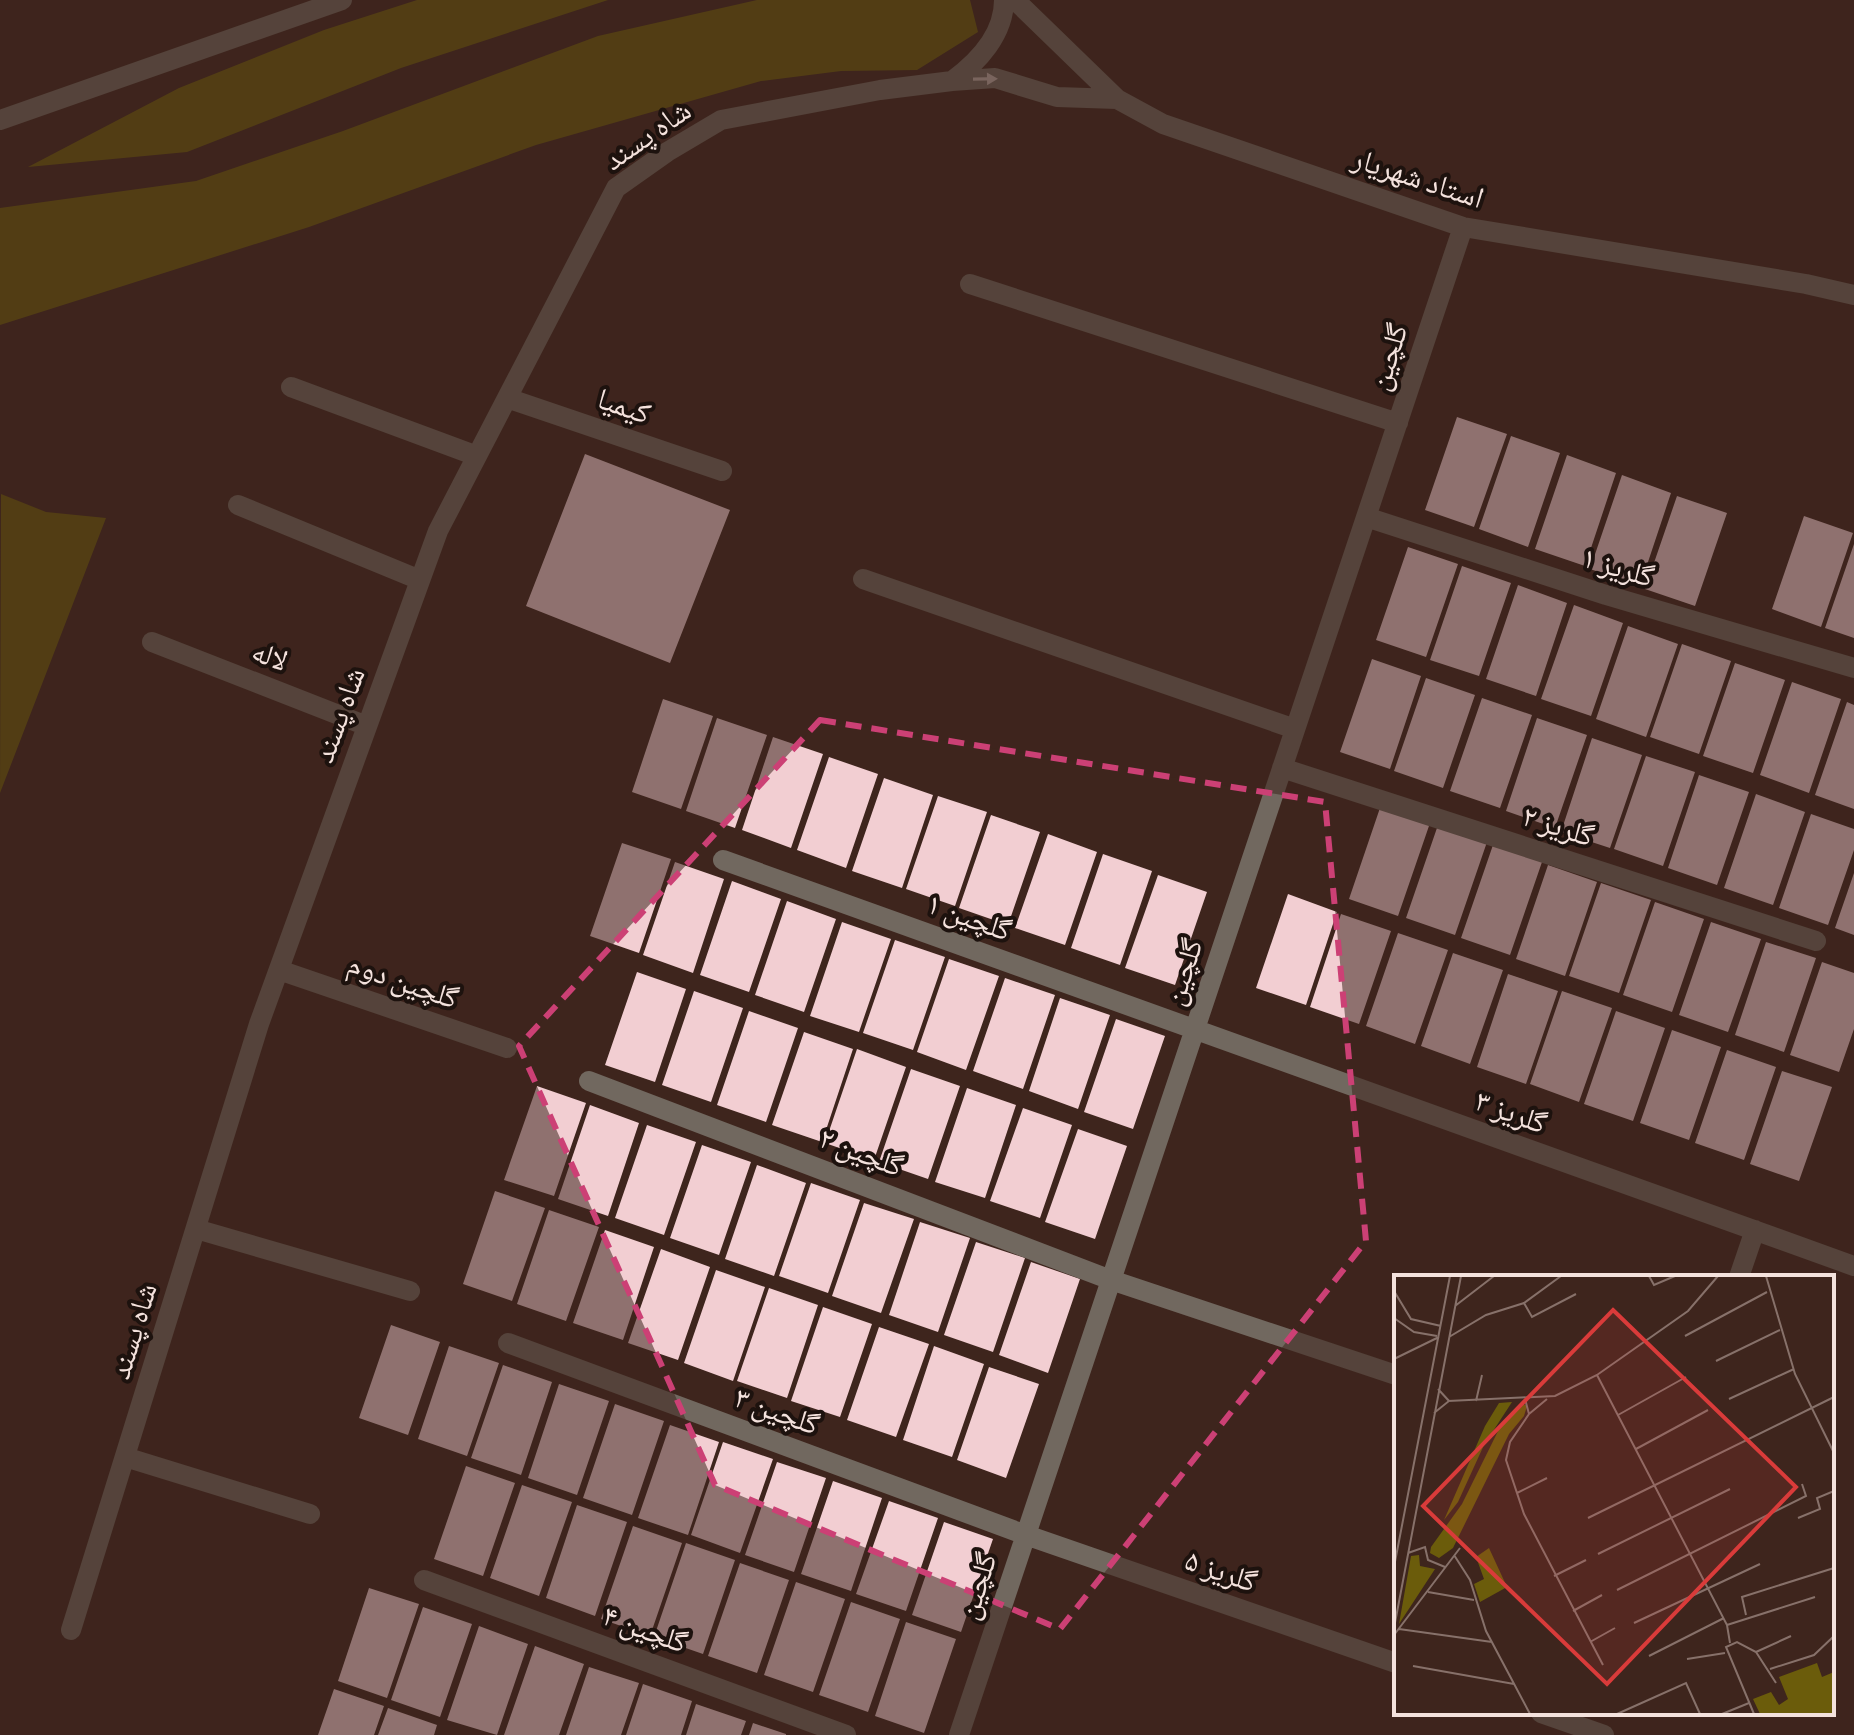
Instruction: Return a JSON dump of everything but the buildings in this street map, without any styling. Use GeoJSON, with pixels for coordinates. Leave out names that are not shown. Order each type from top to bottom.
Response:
{"type":"FeatureCollection","features":[{"type":"Feature","properties":{"kind":"street"},"geometry":{"type":"LineString","coordinates":[[0,120],[342,0]]}},
{"type":"Feature","properties":{"kind":"street"},"geometry":{"type":"LineString","coordinates":[[952,81],[973,65],[993,37],[1004,16],[1004,0]]}},
{"type":"Feature","properties":{"kind":"street","name":"استاد شهریار"},"geometry":{"type":"LineString","coordinates":[[1015,0],[1117,99],[1163,124],[1463,227],[1806,284],[1854,295]]}},
{"type":"Feature","properties":{"kind":"street","name":"شاه پسند"},"geometry":{"type":"LineString","coordinates":[[71,1630],[259,1024],[438,531],[616,188],[667,152],[721,120],[880,90],[995,78],[1057,97],[1117,99]]}},
{"type":"Feature","properties":{"kind":"street","name":"گلچین"},"geometry":{"type":"LineString","coordinates":[[959,1735],[1463,227]]}},
{"type":"Feature","properties":{"kind":"street"},"geometry":{"type":"LineString","coordinates":[[970,284],[1398,423]]}},
{"type":"Feature","properties":{"kind":"street"},"geometry":{"type":"LineString","coordinates":[[291,387],[477,456]]}},
{"type":"Feature","properties":{"kind":"street","name":"کیمیا"},"geometry":{"type":"LineString","coordinates":[[507,398],[722,471]]}},
{"type":"Feature","properties":{"kind":"street"},"geometry":{"type":"LineString","coordinates":[[238,505],[420,580]]}},
{"type":"Feature","properties":{"kind":"street","name":"گلریز ۱"},"geometry":{"type":"LineString","coordinates":[[1366,517],[1606,595],[1854,668]]}},
{"type":"Feature","properties":{"kind":"street"},"geometry":{"type":"LineString","coordinates":[[863,579],[1295,729]]}},
{"type":"Feature","properties":{"kind":"street","name":"لاله"},"geometry":{"type":"LineString","coordinates":[[152,642],[367,726]]}},
{"type":"Feature","properties":{"kind":"street","name":"گلریز ۲"},"geometry":{"type":"LineString","coordinates":[[1282,768],[1816,941]]}},
{"type":"Feature","properties":{"kind":"street","name":"گلچین ۱"},"geometry":{"type":"LineString","coordinates":[[723,860],[1194,1031]]}},
{"type":"Feature","properties":{"kind":"street","name":"گلچین دوم"},"geometry":{"type":"LineString","coordinates":[[279,970],[507,1048]]}},
{"type":"Feature","properties":{"kind":"street","name":"گلریز ۳"},"geometry":{"type":"LineString","coordinates":[[1194,1031],[1854,1266]]}},
{"type":"Feature","properties":{"kind":"street","name":"گلچین ۲"},"geometry":{"type":"LineString","coordinates":[[589,1081],[1111,1280],[1394,1374]]}},
{"type":"Feature","properties":{"kind":"street"},"geometry":{"type":"LineString","coordinates":[[196,1229],[410,1291]]}},
{"type":"Feature","properties":{"kind":"street"},"geometry":{"type":"LineString","coordinates":[[1740,1275],[1755,1230]]}},
{"type":"Feature","properties":{"kind":"street","name":"گلچین ۳"},"geometry":{"type":"LineString","coordinates":[[508,1343],[1026,1535]]}},
{"type":"Feature","properties":{"kind":"street"},"geometry":{"type":"LineString","coordinates":[[125,1457],[310,1514]]}},
{"type":"Feature","properties":{"kind":"street","name":"گلریز ۵"},"geometry":{"type":"LineString","coordinates":[[1026,1535],[1394,1662]]}},
{"type":"Feature","properties":{"kind":"street","name":"گلچین ۴"},"geometry":{"type":"LineString","coordinates":[[424,1580],[846,1735]]}},
{"type":"Feature","properties":{"kind":"street"},"geometry":{"type":"LineString","coordinates":[[1566,1717],[1604,1735]]}},
{"type":"Feature","properties":{"kind":"highlighted area"},"geometry":{"type":"Polygon","coordinates":[[[820,720],[1325,802],[1366,1241],[1060,1629],[715,1485],[519,1046],[820,720]]]}},
{"type":"Feature","properties":{"kind":"shaded area"},"geometry":{"type":"Polygon","coordinates":[[[417,0],[608,0],[401,68],[187,152],[28,167],[179,88],[324,30],[417,0]]]}},
{"type":"Feature","properties":{"kind":"shaded area"},"geometry":{"type":"Polygon","coordinates":[[[757,0],[970,0],[978,32],[917,70],[841,71],[761,81],[536,145],[309,227],[0,325],[0,208],[196,181],[343,131],[598,36],[757,0]]]}},
{"type":"Feature","properties":{"kind":"shaded area"},"geometry":{"type":"Polygon","coordinates":[[[1,494],[46,512],[106,518],[0,793],[1,494]]]}}]}
